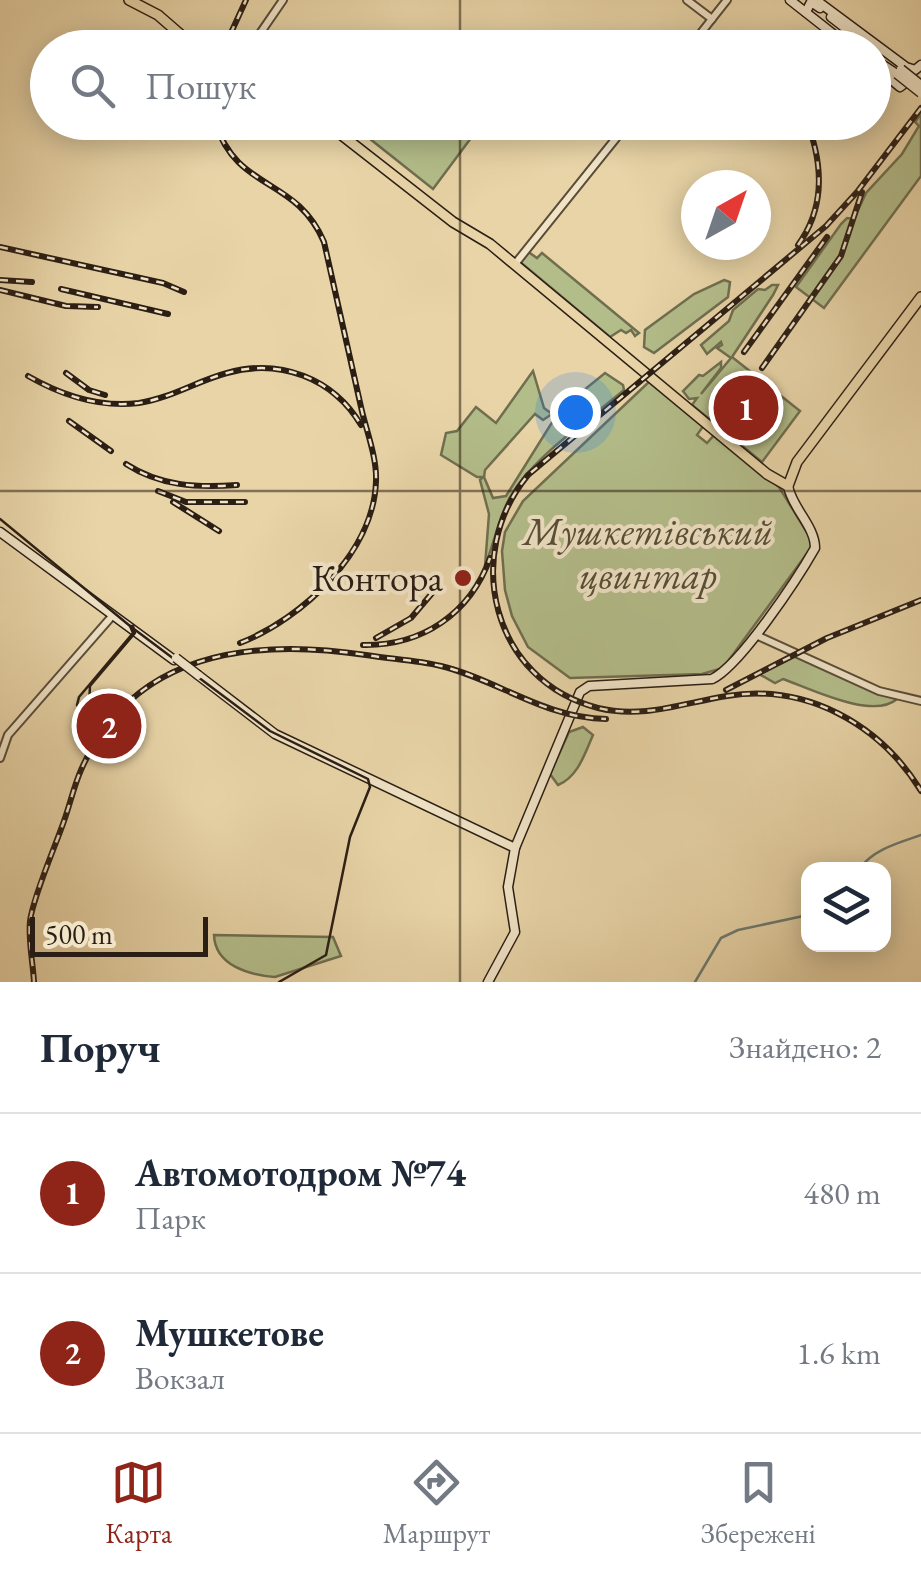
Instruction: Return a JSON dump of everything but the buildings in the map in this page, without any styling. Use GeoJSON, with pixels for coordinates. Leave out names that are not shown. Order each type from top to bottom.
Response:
{"type":"FeatureCollection","features":[{"type":"Feature","properties":{"kind":"main road"},"geometry":{"type":"LineString","coordinates":[[128,0],[158,14],[176,30]]}},
{"type":"Feature","properties":{"kind":"main road"},"geometry":{"type":"LineString","coordinates":[[790,0],[829,30]]}},
{"type":"Feature","properties":{"kind":"main road"},"geometry":{"type":"LineString","coordinates":[[815,0],[851,30]]}},
{"type":"Feature","properties":{"kind":"main road"},"geometry":{"type":"LineString","coordinates":[[815,0],[852,30]]}},
{"type":"Feature","properties":{"kind":"main road"},"geometry":{"type":"LineString","coordinates":[[806,12],[808,4],[814,3],[849,30]]}},
{"type":"Feature","properties":{"kind":"main road"},"geometry":{"type":"LineString","coordinates":[[891,62],[921,84]]}},
{"type":"Feature","properties":{"kind":"main road"},"geometry":{"type":"LineString","coordinates":[[891,62],[911,78]]}},
{"type":"Feature","properties":{"kind":"main road"},"geometry":{"type":"LineString","coordinates":[[891,67],[915,70],[921,65]]}},
{"type":"Feature","properties":{"kind":"main road"},"geometry":{"type":"LineString","coordinates":[[891,79],[904,86],[921,65]]}},
{"type":"Feature","properties":{"kind":"main road"},"geometry":{"type":"LineString","coordinates":[[901,70],[921,93]]}},
{"type":"Feature","properties":{"kind":"main road"},"geometry":{"type":"LineString","coordinates":[[348,140],[453,222],[482,238],[515,264],[772,478],[815,539],[815,548],[755,634],[715,678],[589,686],[582,690],[515,848],[508,887],[515,932],[488,982]]}},
{"type":"Feature","properties":{"kind":"main road"},"geometry":{"type":"LineString","coordinates":[[772,478],[782,479],[793,468],[921,297]]}},
{"type":"Feature","properties":{"kind":"main road"},"geometry":{"type":"LineString","coordinates":[[792,503],[788,486],[793,468]]}},
{"type":"Feature","properties":{"kind":"main road"},"geometry":{"type":"LineString","coordinates":[[772,478],[788,486]]}},
{"type":"Feature","properties":{"kind":"main road"},"geometry":{"type":"LineString","coordinates":[[0,532],[275,734],[515,848]]}},
{"type":"Feature","properties":{"kind":"street"},"geometry":{"type":"LineString","coordinates":[[262,30],[283,0]]}},
{"type":"Feature","properties":{"kind":"street"},"geometry":{"type":"LineString","coordinates":[[687,0],[712,19]]}},
{"type":"Feature","properties":{"kind":"street"},"geometry":{"type":"LineString","coordinates":[[703,30],[728,0]]}},
{"type":"Feature","properties":{"kind":"street"},"geometry":{"type":"LineString","coordinates":[[515,264],[614,140]]}},
{"type":"Feature","properties":{"kind":"street"},"geometry":{"type":"LineString","coordinates":[[0,758],[8,735],[113,615]]}},
{"type":"Feature","properties":{"kind":"street"},"geometry":{"type":"LineString","coordinates":[[755,634],[879,691],[921,701]]}},
{"type":"Feature","properties":{"kind":"green space"},"geometry":{"type":"Polygon","coordinates":[[[921,114],[921,176],[824,308],[796,287],[841,224],[847,218],[854,219],[866,193],[902,154],[919,126],[915,122],[921,114]]]}},
{"type":"Feature","properties":{"kind":"green space"},"geometry":{"type":"Polygon","coordinates":[[[371,140],[470,140],[433,189],[371,140]]]}},
{"type":"Feature","properties":{"kind":"green space"},"geometry":{"type":"Polygon","coordinates":[[[527,251],[537,258],[542,253],[639,333],[635,336],[631,330],[621,330],[610,337],[519,261],[527,251]]]}},
{"type":"Feature","properties":{"kind":"green space"},"geometry":{"type":"Polygon","coordinates":[[[724,280],[730,282],[728,297],[654,353],[644,347],[645,330],[694,294],[724,280]]]}},
{"type":"Feature","properties":{"kind":"green space"},"geometry":{"type":"Polygon","coordinates":[[[778,285],[732,357],[800,411],[762,462],[692,405],[697,398],[689,399],[683,391],[699,375],[721,362],[721,368],[701,394],[731,358],[717,348],[721,342],[707,354],[701,345],[729,321],[733,310],[758,289],[778,285]]]}},
{"type":"Feature","properties":{"kind":"green space"},"geometry":{"type":"Polygon","coordinates":[[[533,371],[544,408],[552,414],[543,420],[535,414],[485,470],[493,498],[506,496],[557,417],[574,414],[578,395],[605,373],[623,385],[624,390],[546,454],[519,484],[505,507],[485,566],[489,514],[480,480],[483,477],[441,455],[446,433],[457,431],[476,407],[496,423],[533,371]]]}},
{"type":"Feature","properties":{"kind":"green space","name":"Мушкетівський цвинтар"},"geometry":{"type":"Polygon","coordinates":[[[651,380],[704,425],[697,435],[707,443],[715,434],[779,487],[811,539],[811,548],[723,668],[702,674],[570,678],[528,647],[512,616],[505,590],[505,532],[523,501],[651,380]]]}},
{"type":"Feature","properties":{"kind":"green space"},"geometry":{"type":"Polygon","coordinates":[[[796,656],[897,699],[886,705],[858,705],[783,679],[775,683],[759,674],[796,656]]]}},
{"type":"Feature","properties":{"kind":"green space"},"geometry":{"type":"Polygon","coordinates":[[[583,727],[593,735],[587,749],[576,770],[558,785],[550,774],[569,732],[583,727]]]}},
{"type":"Feature","properties":{"kind":"green space"},"geometry":{"type":"Polygon","coordinates":[[[214,935],[333,937],[341,956],[275,977],[265,976],[227,961],[216,946],[214,935]]]}},
{"type":"Feature","properties":{"kind":"waterway"},"geometry":{"type":"LineString","coordinates":[[865,862],[895,844],[921,835]]}},
{"type":"Feature","properties":{"kind":"waterway"},"geometry":{"type":"LineString","coordinates":[[695,982],[721,938],[738,930],[801,916]]}},
{"type":"Feature","properties":{"kind":"tram line"},"geometry":{"type":"LineString","coordinates":[[0,519],[130,626],[270,731],[368,779],[370,787],[350,837],[326,955],[279,982]]}},
{"type":"Feature","properties":{"kind":"tram line"},"geometry":{"type":"LineString","coordinates":[[130,626],[135,633],[90,686],[89,705],[80,708],[79,697],[133,633],[130,626]]}},
{"type":"Feature","properties":{"kind":"railway"},"geometry":{"type":"LineString","coordinates":[[232,30],[246,0]]}},
{"type":"Feature","properties":{"kind":"railway"},"geometry":{"type":"LineString","coordinates":[[921,108],[826,226],[528,475],[508,507],[496,541],[493,577],[499,611],[512,644],[533,671],[562,694],[598,708],[631,712],[756,694],[812,703],[862,728],[904,767],[921,791]]}},
{"type":"Feature","properties":{"kind":"railway"},"geometry":{"type":"LineString","coordinates":[[223,140],[237,161],[298,205],[324,242],[376,472],[372,507],[363,533],[330,580],[287,618],[240,643]]}},
{"type":"Feature","properties":{"kind":"railway"},"geometry":{"type":"LineString","coordinates":[[798,245],[817,201],[818,170],[812,140]]}},
{"type":"Feature","properties":{"kind":"railway"},"geometry":{"type":"LineString","coordinates":[[762,368],[841,256],[862,192]]}},
{"type":"Feature","properties":{"kind":"railway"},"geometry":{"type":"LineString","coordinates":[[744,352],[827,237]]}},
{"type":"Feature","properties":{"kind":"railway"},"geometry":{"type":"LineString","coordinates":[[0,247],[163,283],[184,292]]}},
{"type":"Feature","properties":{"kind":"railway"},"geometry":{"type":"LineString","coordinates":[[0,280],[32,282]]}},
{"type":"Feature","properties":{"kind":"railway"},"geometry":{"type":"LineString","coordinates":[[61,289],[168,314]]}},
{"type":"Feature","properties":{"kind":"railway"},"geometry":{"type":"LineString","coordinates":[[0,290],[66,306],[98,307]]}},
{"type":"Feature","properties":{"kind":"railway"},"geometry":{"type":"LineString","coordinates":[[28,376],[82,399],[124,404],[162,397],[227,373],[285,370],[336,395],[361,425]]}},
{"type":"Feature","properties":{"kind":"railway"},"geometry":{"type":"LineString","coordinates":[[66,373],[89,390],[105,395]]}},
{"type":"Feature","properties":{"kind":"railway"},"geometry":{"type":"LineString","coordinates":[[69,421],[111,451]]}},
{"type":"Feature","properties":{"kind":"railway"},"geometry":{"type":"LineString","coordinates":[[126,464],[179,484],[237,485]]}},
{"type":"Feature","properties":{"kind":"railway"},"geometry":{"type":"LineString","coordinates":[[158,491],[186,502],[245,502]]}},
{"type":"Feature","properties":{"kind":"railway"},"geometry":{"type":"LineString","coordinates":[[173,502],[219,531]]}},
{"type":"Feature","properties":{"kind":"railway"},"geometry":{"type":"LineString","coordinates":[[363,645],[405,640],[441,623],[470,595],[490,558]]}},
{"type":"Feature","properties":{"kind":"railway"},"geometry":{"type":"LineString","coordinates":[[376,638],[411,618],[439,585]]}},
{"type":"Feature","properties":{"kind":"railway"},"geometry":{"type":"LineString","coordinates":[[726,690],[827,638],[921,600]]}},
{"type":"Feature","properties":{"kind":"railway"},"geometry":{"type":"LineString","coordinates":[[34,982],[32,911],[81,770],[104,730],[131,699],[164,677],[200,661],[239,653],[323,650],[441,666],[562,712],[606,719]]}},
{"type":"Feature","properties":{"kind":"place","name":"Автомотодром №74"},"geometry":{"type":"Point","coordinates":[746,408]}},
{"type":"Feature","properties":{"kind":"place","name":"Контора"},"geometry":{"type":"Point","coordinates":[463,578]}},
{"type":"Feature","properties":{"kind":"place","name":"Мушкетове"},"geometry":{"type":"Point","coordinates":[109,726]}}]}
